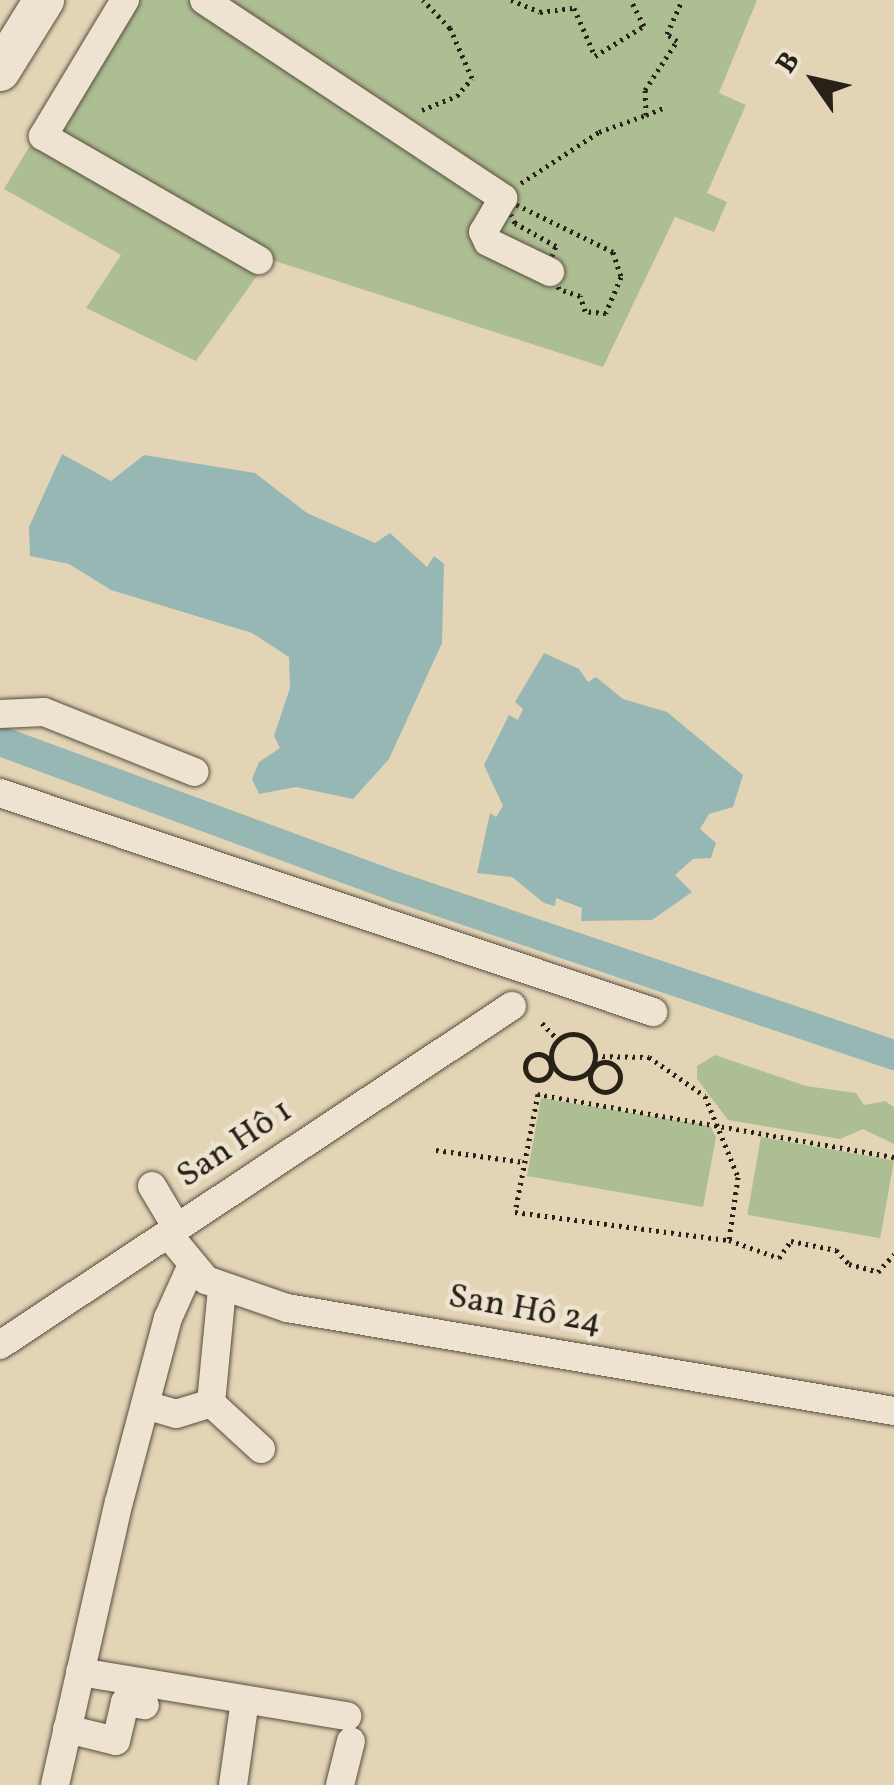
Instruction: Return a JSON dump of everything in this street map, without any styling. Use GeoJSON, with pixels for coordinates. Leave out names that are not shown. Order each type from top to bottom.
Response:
{"type":"FeatureCollection","features":[{"type":"Feature","properties":{"kind":"main road"},"geometry":{"type":"LineString","coordinates":[[0,72],[44,0]]}},
{"type":"Feature","properties":{"kind":"street"},"geometry":{"type":"LineString","coordinates":[[125,0],[43,136],[259,260]]}},
{"type":"Feature","properties":{"kind":"street"},"geometry":{"type":"LineString","coordinates":[[204,0],[503,198],[482,232],[488,242],[550,272]]}},
{"type":"Feature","properties":{"kind":"street"},"geometry":{"type":"LineString","coordinates":[[0,714],[44,712],[194,772]]}},
{"type":"Feature","properties":{"kind":"street"},"geometry":{"type":"LineString","coordinates":[[0,792],[653,1012]]}},
{"type":"Feature","properties":{"kind":"street","name":"San Hô 1"},"geometry":{"type":"LineString","coordinates":[[0,1345],[512,1006]]}},
{"type":"Feature","properties":{"kind":"street","name":"San Hô 24"},"geometry":{"type":"LineString","coordinates":[[152,1186],[191,1267],[222,1288],[287,1308],[894,1410]]}},
{"type":"Feature","properties":{"kind":"street"},"geometry":{"type":"LineString","coordinates":[[55,1785],[145,1405],[191,1267]]}},
{"type":"Feature","properties":{"kind":"street"},"geometry":{"type":"LineString","coordinates":[[210,1403],[222,1288]]}},
{"type":"Feature","properties":{"kind":"street"},"geometry":{"type":"LineString","coordinates":[[145,1405],[176,1414],[210,1403]]}},
{"type":"Feature","properties":{"kind":"street"},"geometry":{"type":"LineString","coordinates":[[210,1403],[261,1449]]}},
{"type":"Feature","properties":{"kind":"street"},"geometry":{"type":"LineString","coordinates":[[80,1672],[246,1700],[349,1729],[340,1785]]}},
{"type":"Feature","properties":{"kind":"street"},"geometry":{"type":"LineString","coordinates":[[232,1785],[246,1700]]}},
{"type":"Feature","properties":{"kind":"street"},"geometry":{"type":"LineString","coordinates":[[68,1729],[116,1741],[126,1702],[145,1705]]}},
{"type":"Feature","properties":{"kind":"path"},"geometry":{"type":"LineString","coordinates":[[392,124],[457,96],[472,78],[450,28],[423,0]]}},
{"type":"Feature","properties":{"kind":"path"},"geometry":{"type":"LineString","coordinates":[[511,0],[540,12],[574,8],[596,56],[644,26],[631,0]]}},
{"type":"Feature","properties":{"kind":"path"},"geometry":{"type":"LineString","coordinates":[[646,115],[645,90],[677,41],[667,34],[682,0]]}},
{"type":"Feature","properties":{"kind":"path"},"geometry":{"type":"LineString","coordinates":[[503,198],[559,155],[663,108]]}},
{"type":"Feature","properties":{"kind":"path"},"geometry":{"type":"LineString","coordinates":[[542,1023],[558,1040]]}},
{"type":"Feature","properties":{"kind":"path"},"geometry":{"type":"LineString","coordinates":[[558,1040],[551,1065],[538,1080],[525,1068],[537,1054],[551,1065],[571,1078],[592,1069],[613,1063],[618,1085],[599,1091],[592,1069],[595,1056],[585,1037],[558,1040]]}},
{"type":"Feature","properties":{"kind":"path"},"geometry":{"type":"LineString","coordinates":[[595,1056],[628,1054],[665,1065],[706,1096],[723,1126],[738,1177],[728,1240]]}},
{"type":"Feature","properties":{"kind":"path"},"geometry":{"type":"LineString","coordinates":[[894,1157],[538,1094],[514,1212],[728,1240],[779,1258],[791,1241],[836,1250],[849,1264],[878,1272],[894,1254]]}},
{"type":"Feature","properties":{"kind":"path"},"geometry":{"type":"LineString","coordinates":[[436,1150],[524,1162]]}},
{"type":"Feature","properties":{"kind":"green space"},"geometry":{"type":"Polygon","coordinates":[[[117,0],[757,0],[719,93],[746,105],[707,193],[727,202],[714,232],[675,217],[603,367],[269,259],[196,361],[86,308],[121,255],[4,189],[117,0]]]}},
{"type":"Feature","properties":{"kind":"green space"},"geometry":{"type":"Polygon","coordinates":[[[715,1055],[806,1086],[856,1093],[864,1105],[885,1101],[894,1107],[894,1144],[863,1129],[840,1139],[728,1120],[697,1079],[697,1066],[715,1055]]]}},
{"type":"Feature","properties":{"kind":"green space"},"geometry":{"type":"Polygon","coordinates":[[[541,1098],[710,1126],[716,1137],[703,1207],[527,1176],[541,1098]]]}},
{"type":"Feature","properties":{"kind":"green space"},"geometry":{"type":"Polygon","coordinates":[[[761,1137],[894,1160],[880,1238],[747,1215],[761,1137]]]}},
{"type":"Feature","properties":{"kind":"water"},"geometry":{"type":"Polygon","coordinates":[[[62,454],[111,481],[144,455],[255,473],[307,513],[375,543],[390,533],[427,567],[434,556],[444,564],[442,643],[389,759],[353,799],[296,787],[259,794],[252,779],[259,762],[280,748],[274,736],[290,688],[289,657],[252,633],[111,590],[69,564],[30,556],[29,527],[62,454]]]}},
{"type":"Feature","properties":{"kind":"water"},"geometry":{"type":"Polygon","coordinates":[[[544,653],[579,669],[588,682],[596,677],[623,699],[667,712],[743,775],[733,807],[709,814],[700,829],[716,843],[711,858],[693,859],[675,875],[692,892],[652,920],[581,921],[582,908],[556,898],[555,906],[544,903],[512,877],[477,873],[490,813],[496,817],[503,806],[484,765],[509,715],[518,720],[523,709],[515,702],[544,653]]]}},
{"type":"Feature","properties":{"kind":"waterway"},"geometry":{"type":"LineString","coordinates":[[0,741],[397,887],[894,1055]]}}]}
